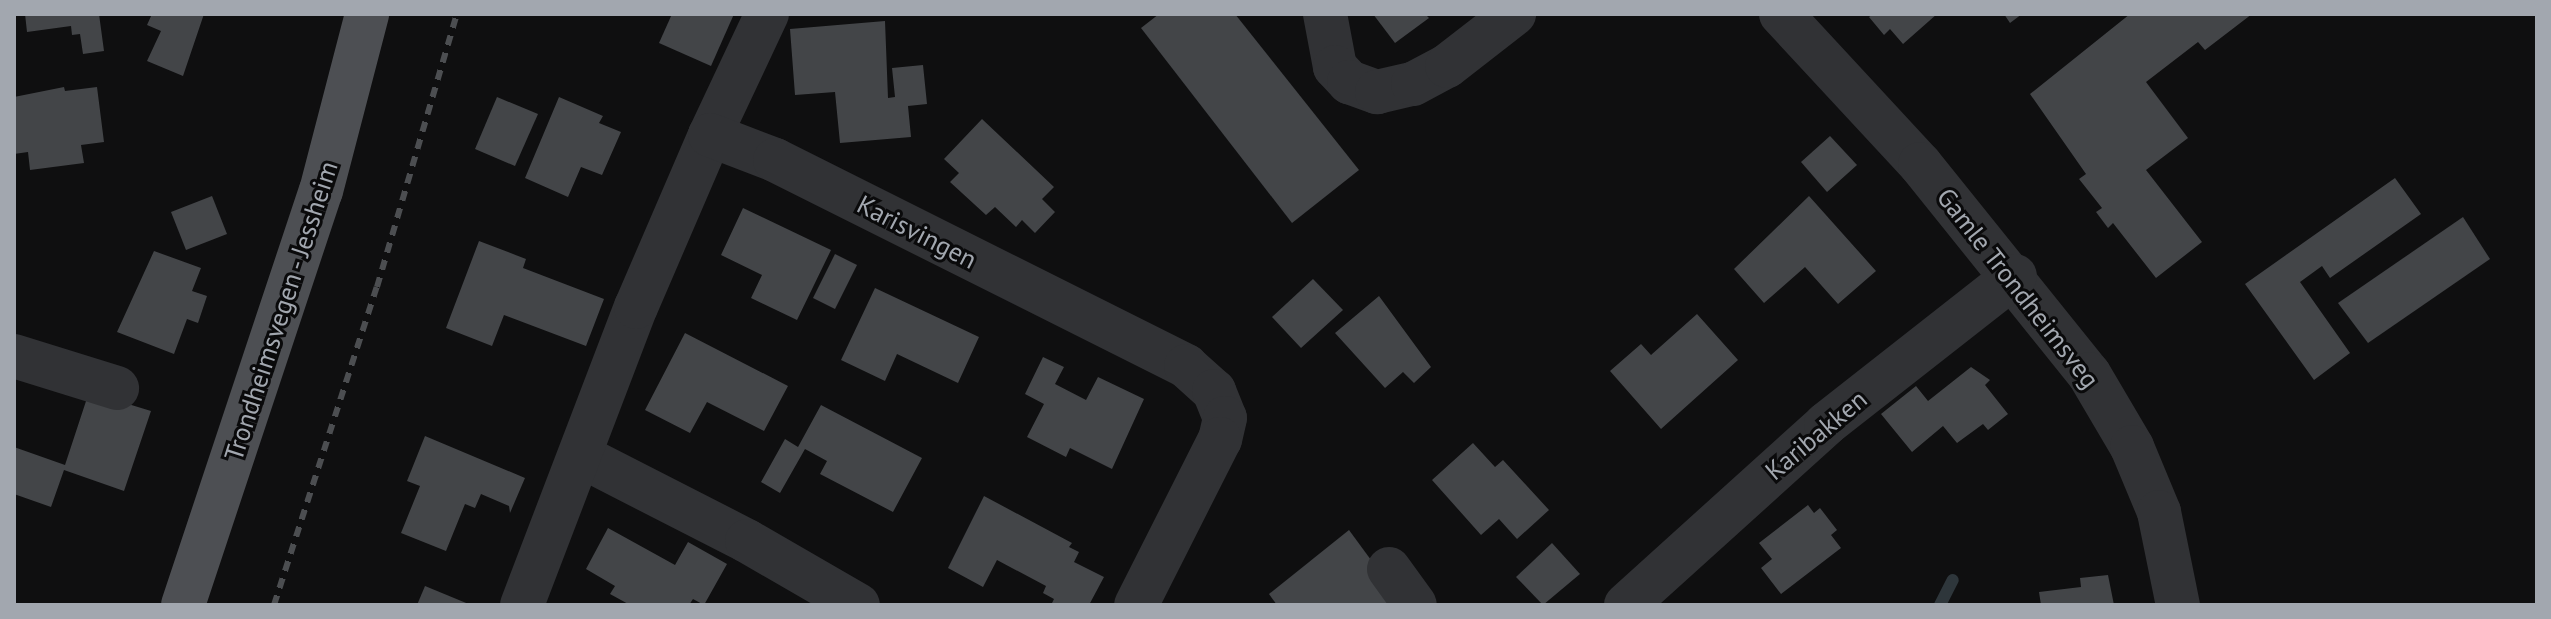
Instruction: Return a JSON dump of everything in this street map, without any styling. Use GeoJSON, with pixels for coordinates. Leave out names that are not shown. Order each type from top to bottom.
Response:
{"type":"FeatureCollection","features":[{"type":"Feature","properties":{"kind":"main road","name":"Trondheimsvegen - Jessheim"},"geometry":{"type":"LineString","coordinates":[[183,605],[321,191],[367,14]]}},
{"type":"Feature","properties":{"kind":"street"},"geometry":{"type":"LineString","coordinates":[[522,605],[636,307],[710,135],[767,14]]}},
{"type":"Feature","properties":{"kind":"street"},"geometry":{"type":"LineString","coordinates":[[1325,14],[1326,41],[1335,67],[1349,82],[1377,92],[1413,84],[1447,66],[1514,14]]}},
{"type":"Feature","properties":{"kind":"street","name":"Gamle Trondheimsveg"},"geometry":{"type":"LineString","coordinates":[[1792,18],[2015,276],[2089,374],[2132,447],[2159,512],[2178,605]]}},
{"type":"Feature","properties":{"kind":"street","name":"Karisvingen"},"geometry":{"type":"LineString","coordinates":[[710,135],[775,160],[1186,366],[1214,391],[1225,418],[1220,439],[1136,605]]}},
{"type":"Feature","properties":{"kind":"street","name":"Karibakken"},"geometry":{"type":"LineString","coordinates":[[1626,605],[1826,424],[2015,276]]}},
{"type":"Feature","properties":{"kind":"street"},"geometry":{"type":"LineString","coordinates":[[14,356],[117,388]]}},
{"type":"Feature","properties":{"kind":"street"},"geometry":{"type":"LineString","coordinates":[[581,456],[747,541],[858,605]]}},
{"type":"Feature","properties":{"kind":"street"},"geometry":{"type":"LineString","coordinates":[[1389,569],[1415,605]]}},
{"type":"Feature","properties":{"kind":"building"},"geometry":{"type":"Polygon","coordinates":[[[25,14],[99,14],[104,51],[83,54],[80,34],[72,35],[71,26],[27,32],[25,14]]]}},
{"type":"Feature","properties":{"kind":"building"},"geometry":{"type":"Polygon","coordinates":[[[152,14],[204,14],[183,76],[147,61],[161,31],[147,25],[152,14]]]}},
{"type":"Feature","properties":{"kind":"building"},"geometry":{"type":"Polygon","coordinates":[[[672,14],[734,14],[711,66],[659,43],[672,14]]]}},
{"type":"Feature","properties":{"kind":"building"},"geometry":{"type":"Polygon","coordinates":[[[1159,14],[1235,14],[1359,170],[1292,223],[1141,28],[1159,14]]]}},
{"type":"Feature","properties":{"kind":"building"},"geometry":{"type":"Polygon","coordinates":[[[1373,14],[1425,14],[1429,18],[1395,43],[1373,14]]]}},
{"type":"Feature","properties":{"kind":"building"},"geometry":{"type":"Polygon","coordinates":[[[1873,14],[1937,14],[1903,44],[1890,29],[1884,35],[1869,17],[1873,14]]]}},
{"type":"Feature","properties":{"kind":"building"},"geometry":{"type":"Polygon","coordinates":[[[2004,14],[2022,14],[2010,23],[2004,14]]]}},
{"type":"Feature","properties":{"kind":"building"},"geometry":{"type":"Polygon","coordinates":[[[2130,14],[2252,14],[2205,50],[2198,42],[2146,82],[2188,138],[2146,170],[2202,242],[2156,278],[2113,223],[2108,228],[2096,212],[2102,208],[2079,179],[2086,174],[2030,94],[2130,14]]]}},
{"type":"Feature","properties":{"kind":"building"},"geometry":{"type":"Polygon","coordinates":[[[885,21],[888,98],[895,97],[892,68],[923,65],[927,104],[908,106],[911,137],[840,143],[835,92],[795,95],[790,29],[885,21]]]}},
{"type":"Feature","properties":{"kind":"building"},"geometry":{"type":"Polygon","coordinates":[[[64,87],[65,91],[97,87],[104,142],[81,145],[84,163],[30,170],[28,152],[14,154],[14,97],[64,87]]]}},
{"type":"Feature","properties":{"kind":"building"},"geometry":{"type":"Polygon","coordinates":[[[497,97],[538,114],[515,166],[475,149],[497,97]]]}},
{"type":"Feature","properties":{"kind":"building"},"geometry":{"type":"Polygon","coordinates":[[[559,97],[603,116],[599,123],[621,132],[602,175],[581,167],[568,197],[525,178],[559,97]]]}},
{"type":"Feature","properties":{"kind":"building"},"geometry":{"type":"Polygon","coordinates":[[[982,119],[1054,187],[1042,199],[1055,212],[1035,233],[1022,220],[1016,227],[995,207],[986,215],[950,182],[959,173],[944,159],[982,119]]]}},
{"type":"Feature","properties":{"kind":"building"},"geometry":{"type":"Polygon","coordinates":[[[1830,136],[1857,165],[1827,192],[1801,162],[1830,136]]]}},
{"type":"Feature","properties":{"kind":"building"},"geometry":{"type":"Polygon","coordinates":[[[2395,178],[2421,214],[2330,278],[2322,266],[2300,282],[2350,353],[2314,380],[2245,284],[2395,178]]]}},
{"type":"Feature","properties":{"kind":"building"},"geometry":{"type":"Polygon","coordinates":[[[212,196],[227,234],[186,250],[171,212],[212,196]]]}},
{"type":"Feature","properties":{"kind":"building"},"geometry":{"type":"Polygon","coordinates":[[[1809,196],[1876,271],[1838,304],[1805,267],[1764,303],[1734,269],[1809,196]]]}},
{"type":"Feature","properties":{"kind":"building"},"geometry":{"type":"Polygon","coordinates":[[[743,208],[831,250],[797,320],[751,298],[762,275],[721,255],[743,208]]]}},
{"type":"Feature","properties":{"kind":"building"},"geometry":{"type":"Polygon","coordinates":[[[2463,217],[2490,259],[2368,343],[2338,303],[2463,217]]]}},
{"type":"Feature","properties":{"kind":"building"},"geometry":{"type":"Polygon","coordinates":[[[479,241],[526,259],[523,268],[604,299],[586,346],[504,315],[492,346],[446,328],[479,241]]]}},
{"type":"Feature","properties":{"kind":"building"},"geometry":{"type":"Polygon","coordinates":[[[154,251],[201,268],[192,291],[207,296],[198,323],[187,319],[174,354],[117,332],[154,251]]]}},
{"type":"Feature","properties":{"kind":"building"},"geometry":{"type":"Polygon","coordinates":[[[835,254],[857,265],[835,309],[813,298],[835,254]]]}},
{"type":"Feature","properties":{"kind":"building"},"geometry":{"type":"Polygon","coordinates":[[[1313,279],[1343,310],[1301,348],[1272,317],[1313,279]]]}},
{"type":"Feature","properties":{"kind":"building"},"geometry":{"type":"Polygon","coordinates":[[[875,288],[979,337],[958,383],[897,354],[885,381],[841,360],[875,288]]]}},
{"type":"Feature","properties":{"kind":"building"},"geometry":{"type":"Polygon","coordinates":[[[1379,296],[1431,367],[1414,383],[1403,372],[1385,388],[1335,333],[1379,296]]]}},
{"type":"Feature","properties":{"kind":"building"},"geometry":{"type":"Polygon","coordinates":[[[1697,314],[1738,360],[1661,429],[1610,371],[1641,344],[1651,355],[1697,314]]]}},
{"type":"Feature","properties":{"kind":"building"},"geometry":{"type":"Polygon","coordinates":[[[685,333],[788,386],[764,431],[707,402],[690,433],[645,410],[685,333]]]}},
{"type":"Feature","properties":{"kind":"building"},"geometry":{"type":"Polygon","coordinates":[[[1043,357],[1064,367],[1055,384],[1086,400],[1098,377],[1144,399],[1112,469],[1070,448],[1066,457],[1027,437],[1044,404],[1025,394],[1043,357]]]}},
{"type":"Feature","properties":{"kind":"building"},"geometry":{"type":"Polygon","coordinates":[[[1971,367],[1990,380],[1985,385],[2008,414],[1988,430],[1983,424],[1957,443],[1943,426],[1912,452],[1881,414],[1916,386],[1928,401],[1971,367]]]}},
{"type":"Feature","properties":{"kind":"building"},"geometry":{"type":"Polygon","coordinates":[[[89,392],[151,411],[124,491],[64,470],[51,507],[14,494],[14,447],[65,465],[89,392]]]}},
{"type":"Feature","properties":{"kind":"building"},"geometry":{"type":"Polygon","coordinates":[[[821,405],[922,458],[893,512],[820,474],[827,461],[805,449],[780,493],[761,482],[785,439],[798,447],[821,405]]]}},
{"type":"Feature","properties":{"kind":"building"},"geometry":{"type":"Polygon","coordinates":[[[425,436],[525,478],[510,513],[509,506],[481,494],[475,508],[465,504],[446,551],[401,533],[420,486],[407,481],[425,436]]]}},
{"type":"Feature","properties":{"kind":"building"},"geometry":{"type":"Polygon","coordinates":[[[1473,443],[1495,467],[1503,460],[1549,510],[1517,539],[1499,519],[1481,535],[1432,480],[1473,443]]]}},
{"type":"Feature","properties":{"kind":"building"},"geometry":{"type":"Polygon","coordinates":[[[984,496],[1072,543],[1069,547],[1079,552],[1074,562],[1104,577],[1089,605],[1051,605],[1054,599],[1043,593],[1046,586],[997,560],[983,587],[948,568],[984,496]]]}},
{"type":"Feature","properties":{"kind":"building"},"geometry":{"type":"Polygon","coordinates":[[[1808,505],[1814,513],[1820,508],[1837,530],[1831,535],[1841,548],[1781,594],[1761,568],[1772,559],[1759,543],[1808,505]]]}},
{"type":"Feature","properties":{"kind":"building"},"geometry":{"type":"Polygon","coordinates":[[[608,528],[675,565],[688,542],[727,564],[704,605],[693,599],[689,605],[630,605],[610,594],[615,586],[586,569],[608,528]]]}},
{"type":"Feature","properties":{"kind":"building"},"geometry":{"type":"Polygon","coordinates":[[[1349,530],[1404,605],[1277,605],[1269,594],[1349,530]]]}},
{"type":"Feature","properties":{"kind":"building"},"geometry":{"type":"Polygon","coordinates":[[[1552,543],[1580,574],[1543,605],[1516,577],[1552,543]]]}},
{"type":"Feature","properties":{"kind":"building"},"geometry":{"type":"Polygon","coordinates":[[[2108,575],[2114,605],[2041,605],[2039,592],[2081,587],[2080,578],[2108,575]]]}},
{"type":"Feature","properties":{"kind":"building"},"geometry":{"type":"Polygon","coordinates":[[[425,586],[471,605],[417,605],[425,586]]]}},
{"type":"Feature","properties":{"kind":"waterway"},"geometry":{"type":"LineString","coordinates":[[1940,605],[1953,580]]}},
{"type":"Feature","properties":{"kind":"railway"},"geometry":{"type":"LineString","coordinates":[[274,605],[377,287],[457,14]]}}]}
